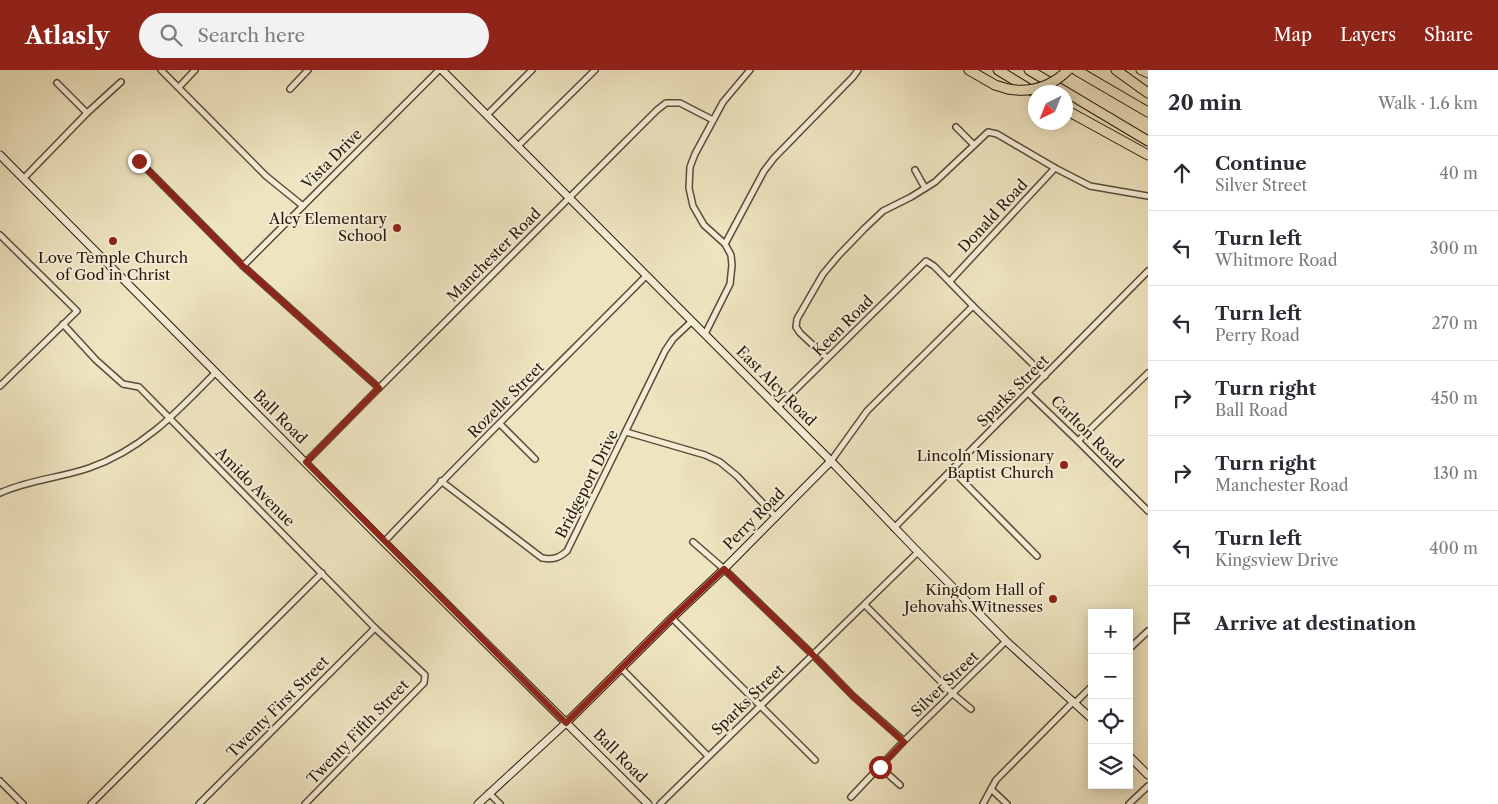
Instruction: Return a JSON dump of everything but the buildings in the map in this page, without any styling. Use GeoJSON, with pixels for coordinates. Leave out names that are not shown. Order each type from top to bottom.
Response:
{"type":"FeatureCollection","features":[{"type":"Feature","properties":{"kind":"highway"},"geometry":{"type":"LineString","coordinates":[[969,70],[994,85],[1020,91],[1036,90],[1052,83],[1068,70]]}},
{"type":"Feature","properties":{"kind":"highway"},"geometry":{"type":"LineString","coordinates":[[998,70],[1028,87]]}},
{"type":"Feature","properties":{"kind":"highway"},"geometry":{"type":"LineString","coordinates":[[1029,70],[1148,140]]}},
{"type":"Feature","properties":{"kind":"highway"},"geometry":{"type":"LineString","coordinates":[[1076,70],[1148,112]]}},
{"type":"Feature","properties":{"kind":"highway"},"geometry":{"type":"LineString","coordinates":[[1116,70],[1148,93]]}},
{"type":"Feature","properties":{"kind":"highway"},"geometry":{"type":"LineString","coordinates":[[1073,114],[1148,155]]}},
{"type":"Feature","properties":{"kind":"street"},"geometry":{"type":"LineString","coordinates":[[161,70],[266,176],[303,206]]}},
{"type":"Feature","properties":{"kind":"street"},"geometry":{"type":"LineString","coordinates":[[178,87],[195,70]]}},
{"type":"Feature","properties":{"kind":"street"},"geometry":{"type":"LineString","coordinates":[[290,89],[308,70]]}},
{"type":"Feature","properties":{"kind":"street","name":"East Alcy Road"},"geometry":{"type":"LineString","coordinates":[[440,70],[705,334],[1006,641],[1088,715]]}},
{"type":"Feature","properties":{"kind":"street","name":"Vista Drive"},"geometry":{"type":"LineString","coordinates":[[243,266],[440,70]]}},
{"type":"Feature","properties":{"kind":"street"},"geometry":{"type":"LineString","coordinates":[[487,115],[532,70]]}},
{"type":"Feature","properties":{"kind":"street"},"geometry":{"type":"LineString","coordinates":[[518,146],[595,70]]}},
{"type":"Feature","properties":{"kind":"street"},"geometry":{"type":"LineString","coordinates":[[705,334],[730,284],[732,266],[731,255],[725,244],[704,225],[693,206],[689,188],[690,167],[694,154],[723,102],[750,70]]}},
{"type":"Feature","properties":{"kind":"street"},"geometry":{"type":"LineString","coordinates":[[725,244],[764,171],[774,158],[854,78],[858,70]]}},
{"type":"Feature","properties":{"kind":"street"},"geometry":{"type":"LineString","coordinates":[[1140,70],[1148,74]]}},
{"type":"Feature","properties":{"kind":"street"},"geometry":{"type":"LineString","coordinates":[[24,178],[121,82]]}},
{"type":"Feature","properties":{"kind":"street"},"geometry":{"type":"LineString","coordinates":[[57,83],[88,113]]}},
{"type":"Feature","properties":{"kind":"street","name":"Manchester Road"},"geometry":{"type":"LineString","coordinates":[[306,462],[657,110],[666,103],[680,103],[713,120]]}},
{"type":"Feature","properties":{"kind":"street"},"geometry":{"type":"LineString","coordinates":[[956,126],[974,145]]}},
{"type":"Feature","properties":{"kind":"street"},"geometry":{"type":"LineString","coordinates":[[827,358],[796,327],[797,319],[824,274],[839,255],[883,211],[935,182],[988,132],[996,134],[1090,186],[1148,196]]}},
{"type":"Feature","properties":{"kind":"street","name":"Ball Road"},"geometry":{"type":"LineString","coordinates":[[0,155],[384,542],[648,804]]}},
{"type":"Feature","properties":{"kind":"street"},"geometry":{"type":"LineString","coordinates":[[139,161],[243,266],[379,388]]}},
{"type":"Feature","properties":{"kind":"street","name":"Donald Road"},"geometry":{"type":"LineString","coordinates":[[950,282],[1056,168]]}},
{"type":"Feature","properties":{"kind":"street"},"geometry":{"type":"LineString","coordinates":[[915,170],[925,188]]}},
{"type":"Feature","properties":{"kind":"street"},"geometry":{"type":"LineString","coordinates":[[0,235],[77,311],[0,386]]}},
{"type":"Feature","properties":{"kind":"street","name":"Carlton Road"},"geometry":{"type":"LineString","coordinates":[[926,261],[934,266],[1045,376]]}},
{"type":"Feature","properties":{"kind":"street","name":"Keen Road"},"geometry":{"type":"LineString","coordinates":[[777,408],[926,261]]}},
{"type":"Feature","properties":{"kind":"street","name":"Sparks Street"},"geometry":{"type":"LineString","coordinates":[[894,528],[1148,271]]}},
{"type":"Feature","properties":{"kind":"street","name":"Rozelle Street"},"geometry":{"type":"LineString","coordinates":[[384,542],[441,481],[646,276]]}},
{"type":"Feature","properties":{"kind":"street","name":"Perry Road"},"geometry":{"type":"LineString","coordinates":[[478,804],[566,723],[831,462],[867,411],[973,306]]}},
{"type":"Feature","properties":{"kind":"street","name":"Bridgeport Drive"},"geometry":{"type":"LineString","coordinates":[[441,481],[542,558],[561,557],[567,551],[666,351],[673,339],[691,322]]}},
{"type":"Feature","properties":{"kind":"street","name":"Amido Avenue"},"geometry":{"type":"LineString","coordinates":[[63,324],[96,360],[123,384],[139,387],[171,418],[375,628],[425,675]]}},
{"type":"Feature","properties":{"kind":"street"},"geometry":{"type":"LineString","coordinates":[[0,493],[28,483],[88,469],[138,444],[171,418],[216,372]]}},
{"type":"Feature","properties":{"kind":"street"},"geometry":{"type":"LineString","coordinates":[[1078,441],[1148,374]]}},
{"type":"Feature","properties":{"kind":"street","name":"Carlton Road"},"geometry":{"type":"LineString","coordinates":[[1028,393],[1148,512]]}},
{"type":"Feature","properties":{"kind":"street"},"geometry":{"type":"LineString","coordinates":[[500,424],[535,459]]}},
{"type":"Feature","properties":{"kind":"street"},"geometry":{"type":"LineString","coordinates":[[626,432],[705,455],[720,462],[737,476],[776,517]]}},
{"type":"Feature","properties":{"kind":"street"},"geometry":{"type":"LineString","coordinates":[[952,470],[1037,556]]}},
{"type":"Feature","properties":{"kind":"street"},"geometry":{"type":"LineString","coordinates":[[693,542],[724,569],[853,696],[904,742]]}},
{"type":"Feature","properties":{"kind":"street","name":"Sparks Street"},"geometry":{"type":"LineString","coordinates":[[660,804],[760,704],[918,552]]}},
{"type":"Feature","properties":{"kind":"street"},"geometry":{"type":"LineString","coordinates":[[91,804],[322,573]]}},
{"type":"Feature","properties":{"kind":"street"},"geometry":{"type":"LineString","coordinates":[[865,605],[953,694],[971,709]]}},
{"type":"Feature","properties":{"kind":"street"},"geometry":{"type":"LineString","coordinates":[[672,618],[815,760]]}},
{"type":"Feature","properties":{"kind":"street","name":"Twenty First Street"},"geometry":{"type":"LineString","coordinates":[[199,804],[375,628]]}},
{"type":"Feature","properties":{"kind":"street"},"geometry":{"type":"LineString","coordinates":[[1133,645],[1148,631]]}},
{"type":"Feature","properties":{"kind":"street","name":"Silver Street"},"geometry":{"type":"LineString","coordinates":[[851,797],[1006,641]]}},
{"type":"Feature","properties":{"kind":"street"},"geometry":{"type":"LineString","coordinates":[[621,668],[708,756]]}},
{"type":"Feature","properties":{"kind":"street","name":"Twenty Fifth Street"},"geometry":{"type":"LineString","coordinates":[[305,804],[424,683],[425,675]]}},
{"type":"Feature","properties":{"kind":"street"},"geometry":{"type":"LineString","coordinates":[[983,804],[996,780],[1088,690]]}},
{"type":"Feature","properties":{"kind":"street"},"geometry":{"type":"LineString","coordinates":[[1133,760],[1148,775]]}},
{"type":"Feature","properties":{"kind":"street"},"geometry":{"type":"LineString","coordinates":[[880,767],[900,785]]}},
{"type":"Feature","properties":{"kind":"street"},"geometry":{"type":"LineString","coordinates":[[0,781],[23,804]]}},
{"type":"Feature","properties":{"kind":"street"},"geometry":{"type":"LineString","coordinates":[[1129,804],[1148,786]]}},
{"type":"Feature","properties":{"kind":"street"},"geometry":{"type":"LineString","coordinates":[[991,789],[1007,804]]}},
{"type":"Feature","properties":{"kind":"street"},"geometry":{"type":"LineString","coordinates":[[489,793],[500,804]]}},
{"type":"Feature","properties":{"kind":"place","name":"Alcy Elementary School"},"geometry":{"type":"Point","coordinates":[397,228]}},
{"type":"Feature","properties":{"kind":"place","name":"Love Temple Church of God in Christ"},"geometry":{"type":"Point","coordinates":[113,241]}},
{"type":"Feature","properties":{"kind":"place","name":"Lincoln Missionary Baptist Church"},"geometry":{"type":"Point","coordinates":[1064,465]}},
{"type":"Feature","properties":{"kind":"place","name":"Kingdom Hall of Jehovahs Witnesses"},"geometry":{"type":"Point","coordinates":[1053,599]}},
{"type":"Feature","properties":{"kind":"route"},"geometry":{"type":"LineString","coordinates":[[139,161],[243,266],[379,388],[306,462],[566,723],[724,569],[853,696],[904,742],[880,767]]}}]}
